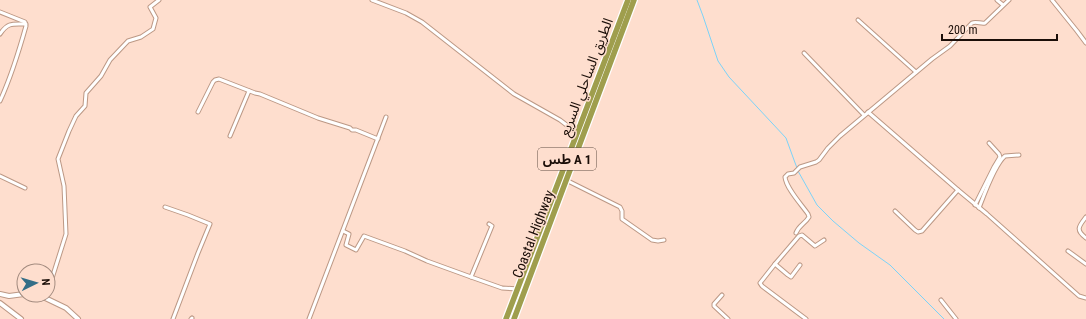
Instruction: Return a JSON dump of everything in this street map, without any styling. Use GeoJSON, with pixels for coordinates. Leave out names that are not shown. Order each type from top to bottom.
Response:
{"type":"FeatureCollection","features":[{"type":"Feature","properties":{"kind":"highway","name":"الطريق الساحلي السريع"},"geometry":{"type":"LineString","coordinates":[[506,319],[628,0]]}},
{"type":"Feature","properties":{"kind":"highway","name":"Coastal Highway"},"geometry":{"type":"LineString","coordinates":[[514,319],[634,0]]}},
{"type":"Feature","properties":{"kind":"street"},"geometry":{"type":"LineString","coordinates":[[56,266],[66,234],[64,186],[58,159],[66,138],[76,116],[85,106],[86,93],[100,76],[110,60],[128,41],[141,37],[153,30],[156,18],[150,7],[159,0]]}},
{"type":"Feature","properties":{"kind":"street"},"geometry":{"type":"LineString","coordinates":[[372,0],[406,13],[422,22],[514,94],[560,120],[576,133]]}},
{"type":"Feature","properties":{"kind":"street"},"geometry":{"type":"LineString","coordinates":[[997,0],[1004,5]]}},
{"type":"Feature","properties":{"kind":"street"},"geometry":{"type":"LineString","coordinates":[[796,233],[809,218],[808,214],[789,186],[785,176],[794,173],[800,167],[816,162],[840,136],[916,72],[950,46],[972,23],[985,22],[1009,0]]}},
{"type":"Feature","properties":{"kind":"street"},"geometry":{"type":"LineString","coordinates":[[1052,0],[1086,43]]}},
{"type":"Feature","properties":{"kind":"street"},"geometry":{"type":"LineString","coordinates":[[0,12],[25,22],[26,24]]}},
{"type":"Feature","properties":{"kind":"street"},"geometry":{"type":"LineString","coordinates":[[858,20],[916,72]]}},
{"type":"Feature","properties":{"kind":"street"},"geometry":{"type":"LineString","coordinates":[[0,34],[6,26],[26,24]]}},
{"type":"Feature","properties":{"kind":"street"},"geometry":{"type":"LineString","coordinates":[[0,101],[22,41],[26,24]]}},
{"type":"Feature","properties":{"kind":"street"},"geometry":{"type":"LineString","coordinates":[[804,53],[864,116]]}},
{"type":"Feature","properties":{"kind":"street"},"geometry":{"type":"LineString","coordinates":[[198,112],[215,80],[221,80],[318,118],[350,128],[352,130],[356,130],[378,139]]}},
{"type":"Feature","properties":{"kind":"street"},"geometry":{"type":"LineString","coordinates":[[230,136],[249,91]]}},
{"type":"Feature","properties":{"kind":"street"},"geometry":{"type":"LineString","coordinates":[[868,112],[1079,296],[1086,298]]}},
{"type":"Feature","properties":{"kind":"street"},"geometry":{"type":"LineString","coordinates":[[309,319],[386,117]]}},
{"type":"Feature","properties":{"kind":"street"},"geometry":{"type":"LineString","coordinates":[[975,205],[1000,157],[989,143]]}},
{"type":"Feature","properties":{"kind":"street"},"geometry":{"type":"LineString","coordinates":[[979,208],[1000,162],[1005,156],[1019,155]]}},
{"type":"Feature","properties":{"kind":"street"},"geometry":{"type":"LineString","coordinates":[[0,176],[25,188]]}},
{"type":"Feature","properties":{"kind":"street"},"geometry":{"type":"LineString","coordinates":[[566,180],[620,207],[622,211],[622,219],[652,240],[664,240]]}},
{"type":"Feature","properties":{"kind":"street"},"geometry":{"type":"LineString","coordinates":[[895,211],[915,230],[918,232],[922,231],[958,190]]}},
{"type":"Feature","properties":{"kind":"street"},"geometry":{"type":"LineString","coordinates":[[165,207],[188,214],[210,224],[173,319]]}},
{"type":"Feature","properties":{"kind":"street"},"geometry":{"type":"LineString","coordinates":[[1086,217],[1079,230],[1080,233],[1086,238]]}},
{"type":"Feature","properties":{"kind":"street"},"geometry":{"type":"LineString","coordinates":[[472,277],[492,226],[489,224]]}},
{"type":"Feature","properties":{"kind":"street"},"geometry":{"type":"LineString","coordinates":[[343,231],[349,234],[346,245],[356,250],[364,236],[405,251],[426,261],[502,288],[518,289]]}},
{"type":"Feature","properties":{"kind":"street"},"geometry":{"type":"LineString","coordinates":[[806,319],[760,283],[799,236],[802,236],[815,246],[824,240]]}},
{"type":"Feature","properties":{"kind":"street"},"geometry":{"type":"LineString","coordinates":[[1068,251],[1086,264]]}},
{"type":"Feature","properties":{"kind":"street"},"geometry":{"type":"LineString","coordinates":[[775,264],[791,277],[800,265]]}},
{"type":"Feature","properties":{"kind":"street"},"geometry":{"type":"LineString","coordinates":[[0,294],[9,296],[16,295]]}},
{"type":"Feature","properties":{"kind":"street"},"geometry":{"type":"LineString","coordinates":[[722,295],[714,306],[728,319]]}},
{"type":"Feature","properties":{"kind":"street"},"geometry":{"type":"LineString","coordinates":[[941,300],[956,319]]}},
{"type":"Feature","properties":{"kind":"street"},"geometry":{"type":"LineString","coordinates":[[56,302],[66,308],[78,319]]}},
{"type":"Feature","properties":{"kind":"street"},"geometry":{"type":"LineString","coordinates":[[0,303],[20,319]]}},
{"type":"Feature","properties":{"kind":"waterway"},"geometry":{"type":"LineString","coordinates":[[697,0],[718,61],[729,77],[786,138],[797,168]]}},
{"type":"Feature","properties":{"kind":"waterway"},"geometry":{"type":"LineString","coordinates":[[798,171],[817,205],[859,243],[890,265],[944,319]]}}]}
